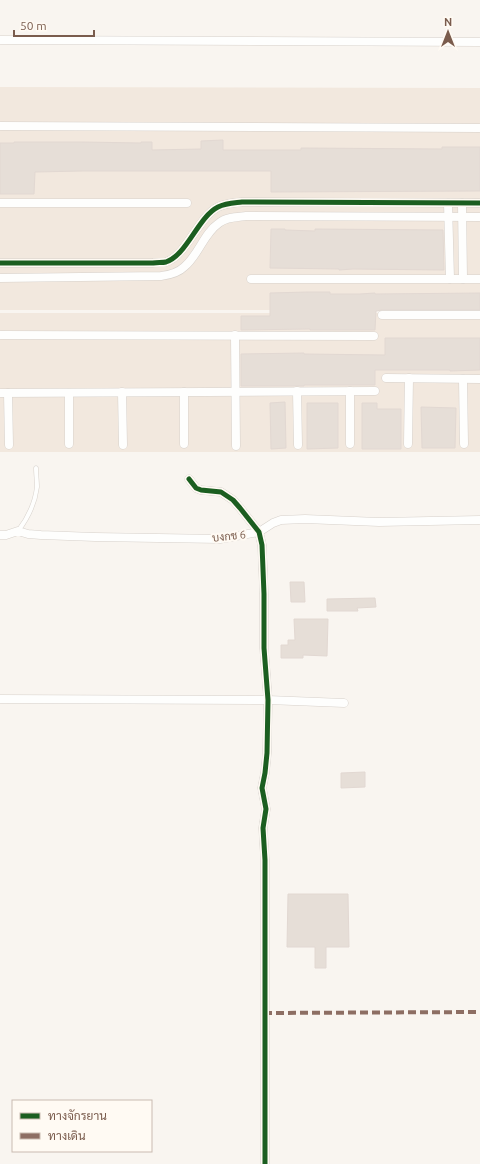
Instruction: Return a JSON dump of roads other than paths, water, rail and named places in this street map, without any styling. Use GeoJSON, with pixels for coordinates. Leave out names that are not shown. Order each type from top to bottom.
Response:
{"type":"FeatureCollection","features":[{"type":"Feature","properties":{"kind":"street"},"geometry":{"type":"LineString","coordinates":[[0,40],[480,42]]}},
{"type":"Feature","properties":{"kind":"street"},"geometry":{"type":"LineString","coordinates":[[0,126],[480,128]]}},
{"type":"Feature","properties":{"kind":"street"},"geometry":{"type":"LineString","coordinates":[[0,203],[187,203]]}},
{"type":"Feature","properties":{"kind":"street"},"geometry":{"type":"LineString","coordinates":[[0,263],[166,262],[178,254],[207,215],[217,207],[228,203],[480,203]]}},
{"type":"Feature","properties":{"kind":"street"},"geometry":{"type":"LineString","coordinates":[[448,203],[450,278]]}},
{"type":"Feature","properties":{"kind":"street"},"geometry":{"type":"LineString","coordinates":[[462,203],[463,279]]}},
{"type":"Feature","properties":{"kind":"street"},"geometry":{"type":"LineString","coordinates":[[0,278],[161,276],[173,274],[184,268],[195,255],[207,235],[219,222],[230,218],[246,216],[480,217]]}},
{"type":"Feature","properties":{"kind":"street"},"geometry":{"type":"LineString","coordinates":[[197,230],[207,235]]}},
{"type":"Feature","properties":{"kind":"street"},"geometry":{"type":"LineString","coordinates":[[251,279],[480,279]]}},
{"type":"Feature","properties":{"kind":"street"},"geometry":{"type":"LineString","coordinates":[[382,315],[480,315]]}},
{"type":"Feature","properties":{"kind":"street"},"geometry":{"type":"LineString","coordinates":[[0,335],[374,336]]}},
{"type":"Feature","properties":{"kind":"street"},"geometry":{"type":"LineString","coordinates":[[235,335],[236,446]]}},
{"type":"Feature","properties":{"kind":"street"},"geometry":{"type":"LineString","coordinates":[[386,378],[480,379]]}},
{"type":"Feature","properties":{"kind":"street"},"geometry":{"type":"LineString","coordinates":[[408,444],[409,378]]}},
{"type":"Feature","properties":{"kind":"street"},"geometry":{"type":"LineString","coordinates":[[463,378],[464,444]]}},
{"type":"Feature","properties":{"kind":"street"},"geometry":{"type":"LineString","coordinates":[[297,391],[298,445]]}},
{"type":"Feature","properties":{"kind":"street"},"geometry":{"type":"LineString","coordinates":[[9,445],[4,393],[297,391],[375,392]]}},
{"type":"Feature","properties":{"kind":"street"},"geometry":{"type":"LineString","coordinates":[[350,391],[350,444]]}},
{"type":"Feature","properties":{"kind":"street"},"geometry":{"type":"LineString","coordinates":[[122,392],[123,445]]}},
{"type":"Feature","properties":{"kind":"street"},"geometry":{"type":"LineString","coordinates":[[184,392],[184,444]]}},
{"type":"Feature","properties":{"kind":"street"},"geometry":{"type":"LineString","coordinates":[[69,393],[69,444]]}},
{"type":"Feature","properties":{"kind":"street"},"geometry":{"type":"LineString","coordinates":[[188,479],[196,488],[221,492],[227,495],[240,508],[259,532],[262,546],[264,648],[268,700],[267,753],[262,788],[266,809],[263,828],[265,860],[265,1164]]}},
{"type":"Feature","properties":{"kind":"street","name":"บงกช 6"},"geometry":{"type":"LineString","coordinates":[[0,536],[18,531],[28,534],[95,537],[220,538],[259,532],[281,520],[305,519],[379,522],[480,520]]}},
{"type":"Feature","properties":{"kind":"street"},"geometry":{"type":"LineString","coordinates":[[0,700],[268,700],[344,703]]}},
{"type":"Feature","properties":{"kind":"lane"},"geometry":{"type":"LineString","coordinates":[[18,531],[29,514],[33,501],[37,487],[36,468]]}}]}
